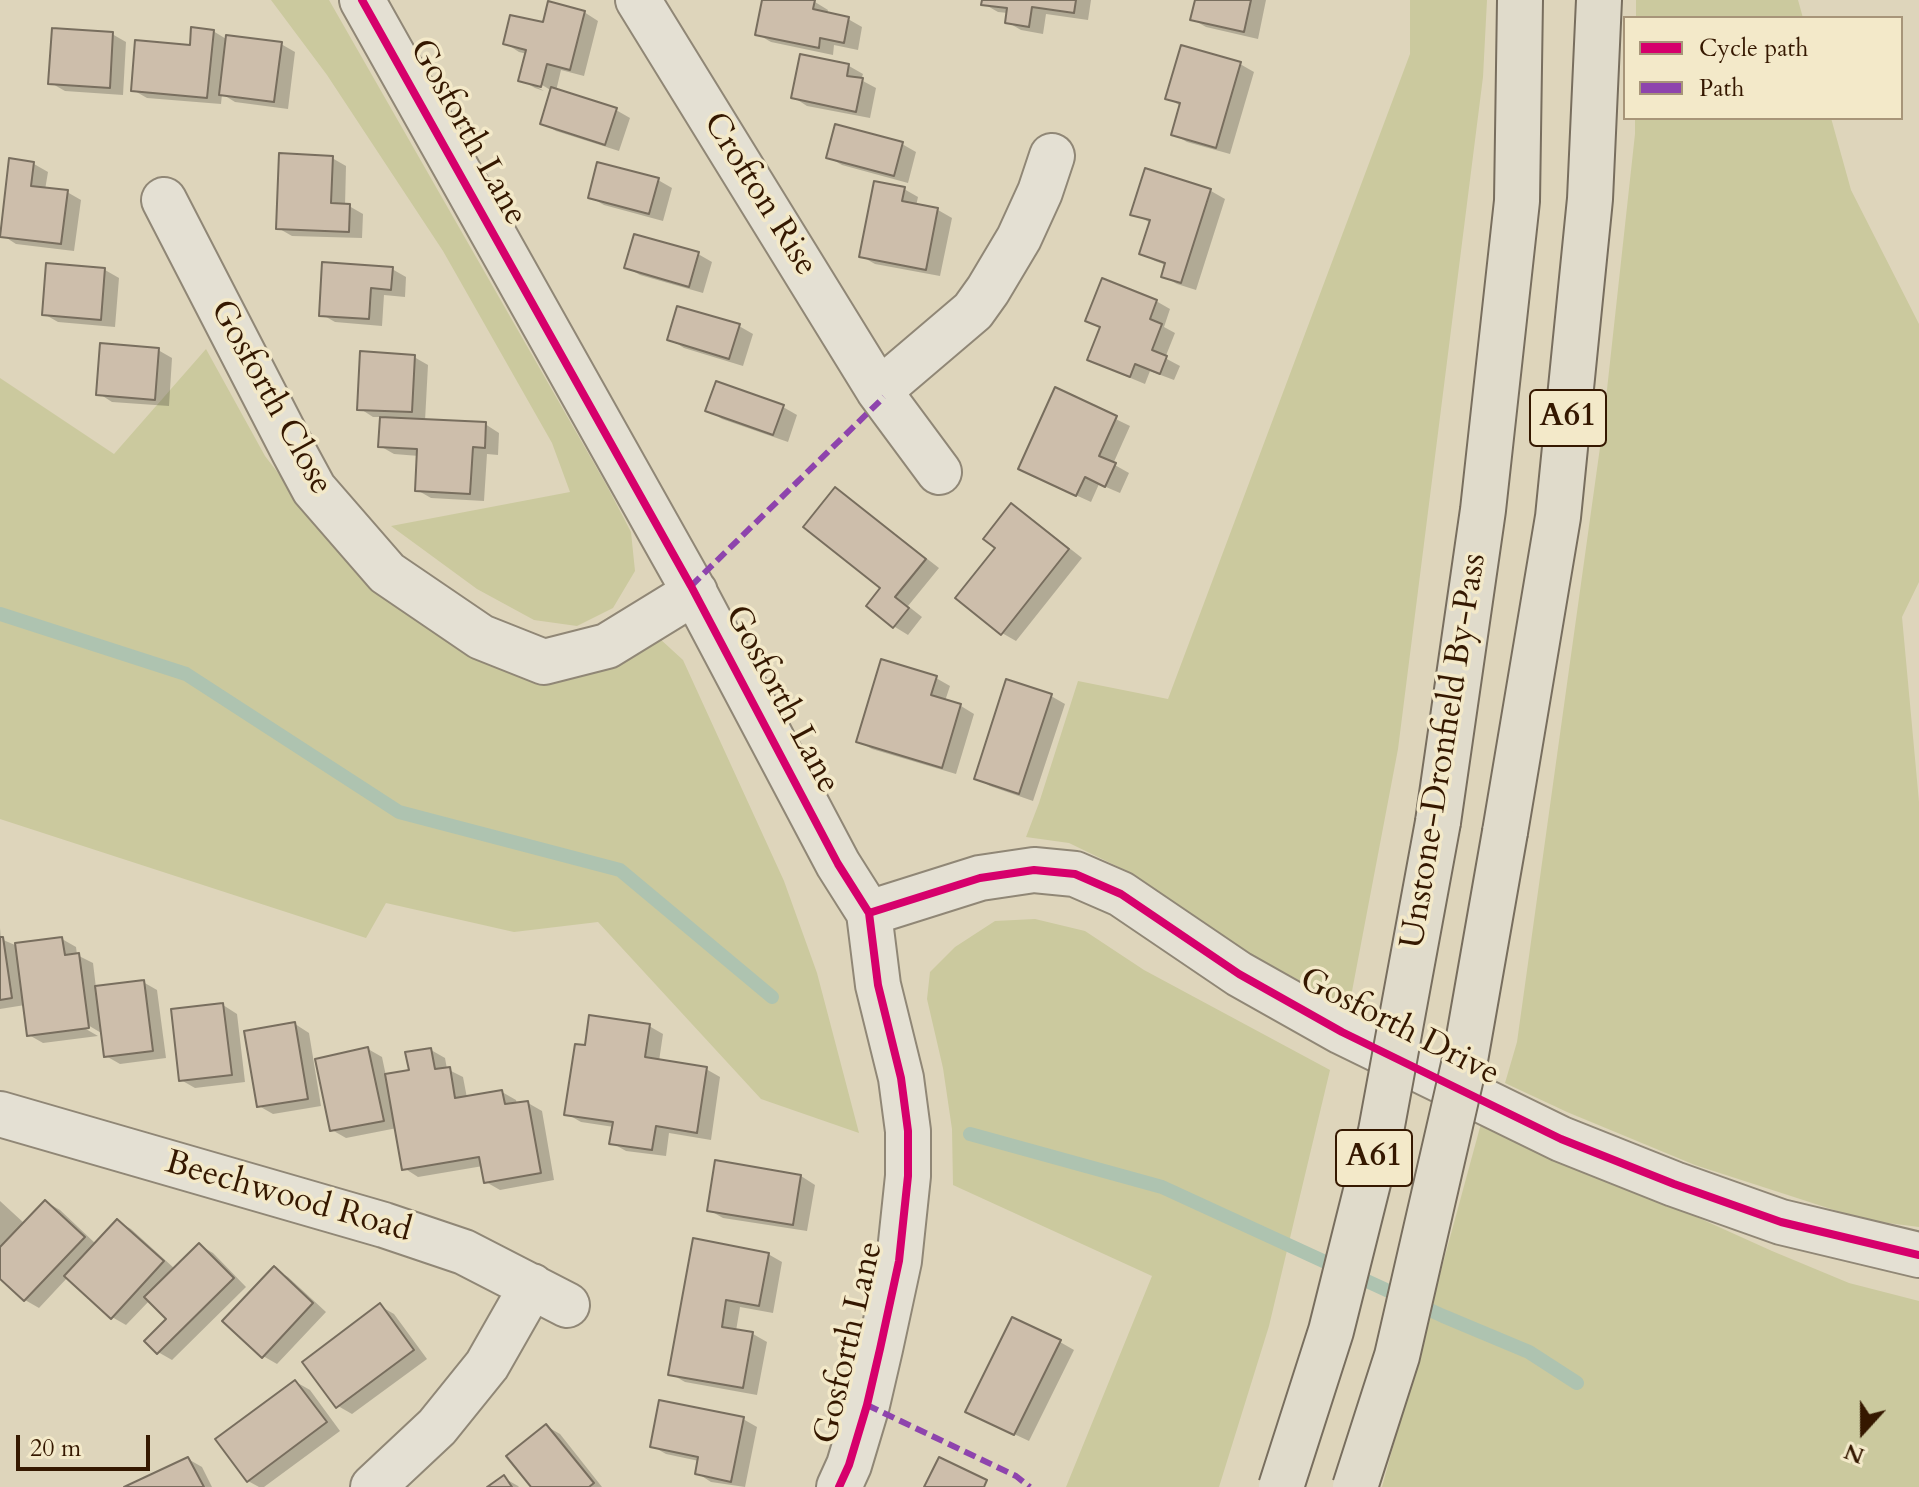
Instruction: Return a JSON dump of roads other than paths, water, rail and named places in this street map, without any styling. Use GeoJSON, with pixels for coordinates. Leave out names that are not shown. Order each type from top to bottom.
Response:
{"type":"FeatureCollection","features":[{"type":"Feature","properties":{"kind":"highway","name":"Unstone-Dronfield By-Pass"},"geometry":{"type":"LineString","coordinates":[[1281,1487],[1331,1331],[1381,1131],[1438,822],[1483,510],[1517,201],[1520,0]]}},
{"type":"Feature","properties":{"kind":"highway","name":"Unstone-Dronfield By-Pass"},"geometry":{"type":"LineString","coordinates":[[1355,1487],[1397,1356],[1465,1060],[1558,517],[1590,199],[1599,0]]}},
{"type":"Feature","properties":{"kind":"street","name":"Gosforth Lane"},"geometry":{"type":"LineString","coordinates":[[362,0],[695,592],[838,864],[869,913],[878,985],[903,1092],[908,1131],[908,1176],[899,1261],[880,1349],[867,1405],[839,1487]]}},
{"type":"Feature","properties":{"kind":"street","name":"Crofton Rise"},"geometry":{"type":"LineString","coordinates":[[638,0],[879,391],[939,472]]}},
{"type":"Feature","properties":{"kind":"street"},"geometry":{"type":"LineString","coordinates":[[879,391],[973,311],[1019,238],[1052,156]]}},
{"type":"Feature","properties":{"kind":"street","name":"Gosforth Close"},"geometry":{"type":"LineString","coordinates":[[164,200],[314,489],[387,573],[481,637],[544,662],[607,646],[695,592]]}},
{"type":"Feature","properties":{"kind":"street","name":"Gosforth Drive"},"geometry":{"type":"LineString","coordinates":[[869,913],[980,878],[1034,870],[1075,874],[1121,894],[1239,974],[1342,1032],[1561,1139],[1781,1222],[1919,1255]]}},
{"type":"Feature","properties":{"kind":"street","name":"Beechwood Road"},"geometry":{"type":"LineString","coordinates":[[0,1114],[384,1225],[464,1252],[549,1295],[437,1427],[373,1487]]}},
{"type":"Feature","properties":{"kind":"waterway"},"geometry":{"type":"LineString","coordinates":[[0,614],[186,674],[399,812],[620,870],[772,997]]}},
{"type":"Feature","properties":{"kind":"waterway"},"geometry":{"type":"LineString","coordinates":[[970,1134],[1162,1187],[1443,1316],[1529,1352],[1577,1383]]}}]}
